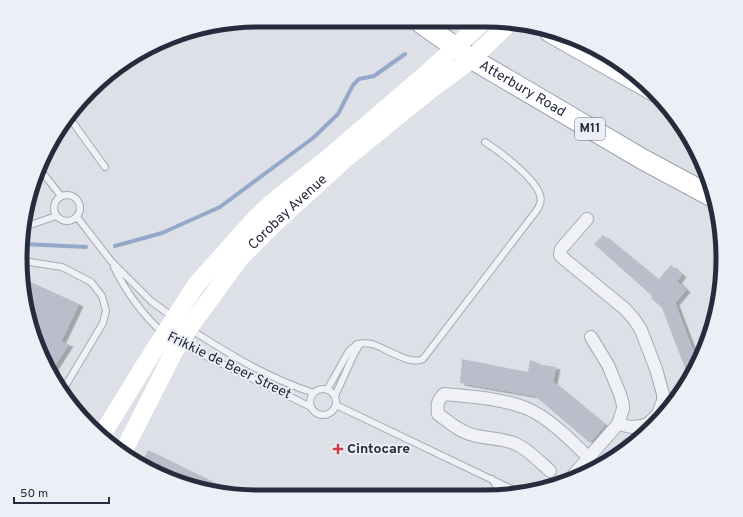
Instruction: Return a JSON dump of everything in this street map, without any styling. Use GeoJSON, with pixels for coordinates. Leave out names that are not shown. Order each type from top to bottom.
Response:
{"type":"FeatureCollection","features":[{"type":"Feature","properties":{"kind":"main road","name":"Atterbury Road"},"geometry":{"type":"LineString","coordinates":[[427,27],[472,59],[644,160],[707,194]]}},
{"type":"Feature","properties":{"kind":"main road"},"geometry":{"type":"LineString","coordinates":[[573,45],[626,76]]}},
{"type":"Feature","properties":{"kind":"street","name":"Corobay Avenue"},"geometry":{"type":"LineString","coordinates":[[125,447],[172,339],[181,323],[196,285],[254,220],[273,202],[327,159],[430,71],[477,27]]}},
{"type":"Feature","properties":{"kind":"street","name":"Corobay Avenue"},"geometry":{"type":"LineString","coordinates":[[181,323],[240,258],[279,219],[345,159],[430,90],[472,59],[504,28]]}},
{"type":"Feature","properties":{"kind":"street"},"geometry":{"type":"LineString","coordinates":[[587,219],[561,249],[560,254],[625,309],[634,319],[644,337],[662,388],[663,400],[659,411]]}},
{"type":"Feature","properties":{"kind":"street"},"geometry":{"type":"LineString","coordinates":[[578,470],[618,424],[622,414],[623,405],[608,365],[590,337]]}},
{"type":"Feature","properties":{"kind":"street","name":"Corobay Avenue"},"geometry":{"type":"LineString","coordinates":[[105,432],[172,339]]}},
{"type":"Feature","properties":{"kind":"street"},"geometry":{"type":"LineString","coordinates":[[550,471],[526,450],[516,444],[504,440],[472,435],[461,430],[438,414],[437,406],[439,399],[444,394],[488,399],[527,409],[567,437],[589,458]]}},
{"type":"Feature","properties":{"kind":"street"},"geometry":{"type":"LineString","coordinates":[[618,424],[636,427],[646,424]]}},
{"type":"Feature","properties":{"kind":"lane"},"geometry":{"type":"LineString","coordinates":[[72,122],[105,167]]}},
{"type":"Feature","properties":{"kind":"lane"},"geometry":{"type":"LineString","coordinates":[[335,396],[327,390],[349,351],[354,346],[367,343],[378,346],[412,361],[420,361],[423,359],[540,205],[541,197],[533,184],[512,162],[485,142]]}},
{"type":"Feature","properties":{"kind":"lane"},"geometry":{"type":"LineString","coordinates":[[43,174],[61,196]]}},
{"type":"Feature","properties":{"kind":"lane"},"geometry":{"type":"LineString","coordinates":[[61,196],[71,196],[78,201],[80,210],[77,217],[72,221],[68,222],[59,219],[56,216],[54,211],[54,203],[61,196]]}},
{"type":"Feature","properties":{"kind":"lane"},"geometry":{"type":"LineString","coordinates":[[29,224],[56,216]]}},
{"type":"Feature","properties":{"kind":"lane","name":"Frikkie de Beer Street"},"geometry":{"type":"LineString","coordinates":[[77,217],[111,261],[151,301],[181,323],[234,356],[285,383],[314,393]]}},
{"type":"Feature","properties":{"kind":"lane","name":"Frikkie de Beer Street"},"geometry":{"type":"LineString","coordinates":[[111,261],[123,284],[150,322],[172,339],[248,375],[311,407],[313,411],[322,415],[331,413],[336,405]]}},
{"type":"Feature","properties":{"kind":"lane"},"geometry":{"type":"LineString","coordinates":[[27,262],[62,267],[91,282],[102,296],[106,311],[103,323],[65,386]]}},
{"type":"Feature","properties":{"kind":"lane"},"geometry":{"type":"LineString","coordinates":[[360,344],[335,396],[336,405],[511,488]]}},
{"type":"Feature","properties":{"kind":"lane","name":"Frikkie de Beer Street"},"geometry":{"type":"LineString","coordinates":[[311,407],[311,397],[314,393],[318,390],[327,390]]}},
{"type":"Feature","properties":{"kind":"lane"},"geometry":{"type":"LineString","coordinates":[[491,478],[499,490]]}},
{"type":"Feature","properties":{"kind":"green space"},"geometry":{"type":"Polygon","coordinates":[[[625,437],[628,439],[625,442],[615,450],[625,437]]]}},
{"type":"Feature","properties":{"kind":"building"},"geometry":{"type":"Polygon","coordinates":[[[603,235],[658,280],[671,265],[682,275],[677,281],[686,290],[675,303],[695,355],[686,372],[662,308],[651,298],[652,296],[594,244],[603,235]]]}},
{"type":"Feature","properties":{"kind":"building"},"geometry":{"type":"Polygon","coordinates":[[[28,281],[79,304],[61,342],[69,344],[54,367],[39,333],[31,304],[28,281]]]}},
{"type":"Feature","properties":{"kind":"building"},"geometry":{"type":"Polygon","coordinates":[[[462,359],[528,372],[530,360],[537,362],[537,364],[556,367],[553,382],[605,425],[590,443],[535,396],[460,383],[462,359]]]}},
{"type":"Feature","properties":{"kind":"building"},"geometry":{"type":"Polygon","coordinates":[[[148,450],[225,488],[184,478],[143,459],[148,450]]]}},
{"type":"Feature","properties":{"kind":"waterway"},"geometry":{"type":"LineString","coordinates":[[115,246],[162,233],[220,207],[313,138],[338,114],[353,85],[359,79],[374,76],[405,54]]}},
{"type":"Feature","properties":{"kind":"waterway"},"geometry":{"type":"LineString","coordinates":[[27,244],[86,247]]}},
{"type":"Feature","properties":{"kind":"place","name":"Cintocare"},"geometry":{"type":"Point","coordinates":[338,449]}}]}
